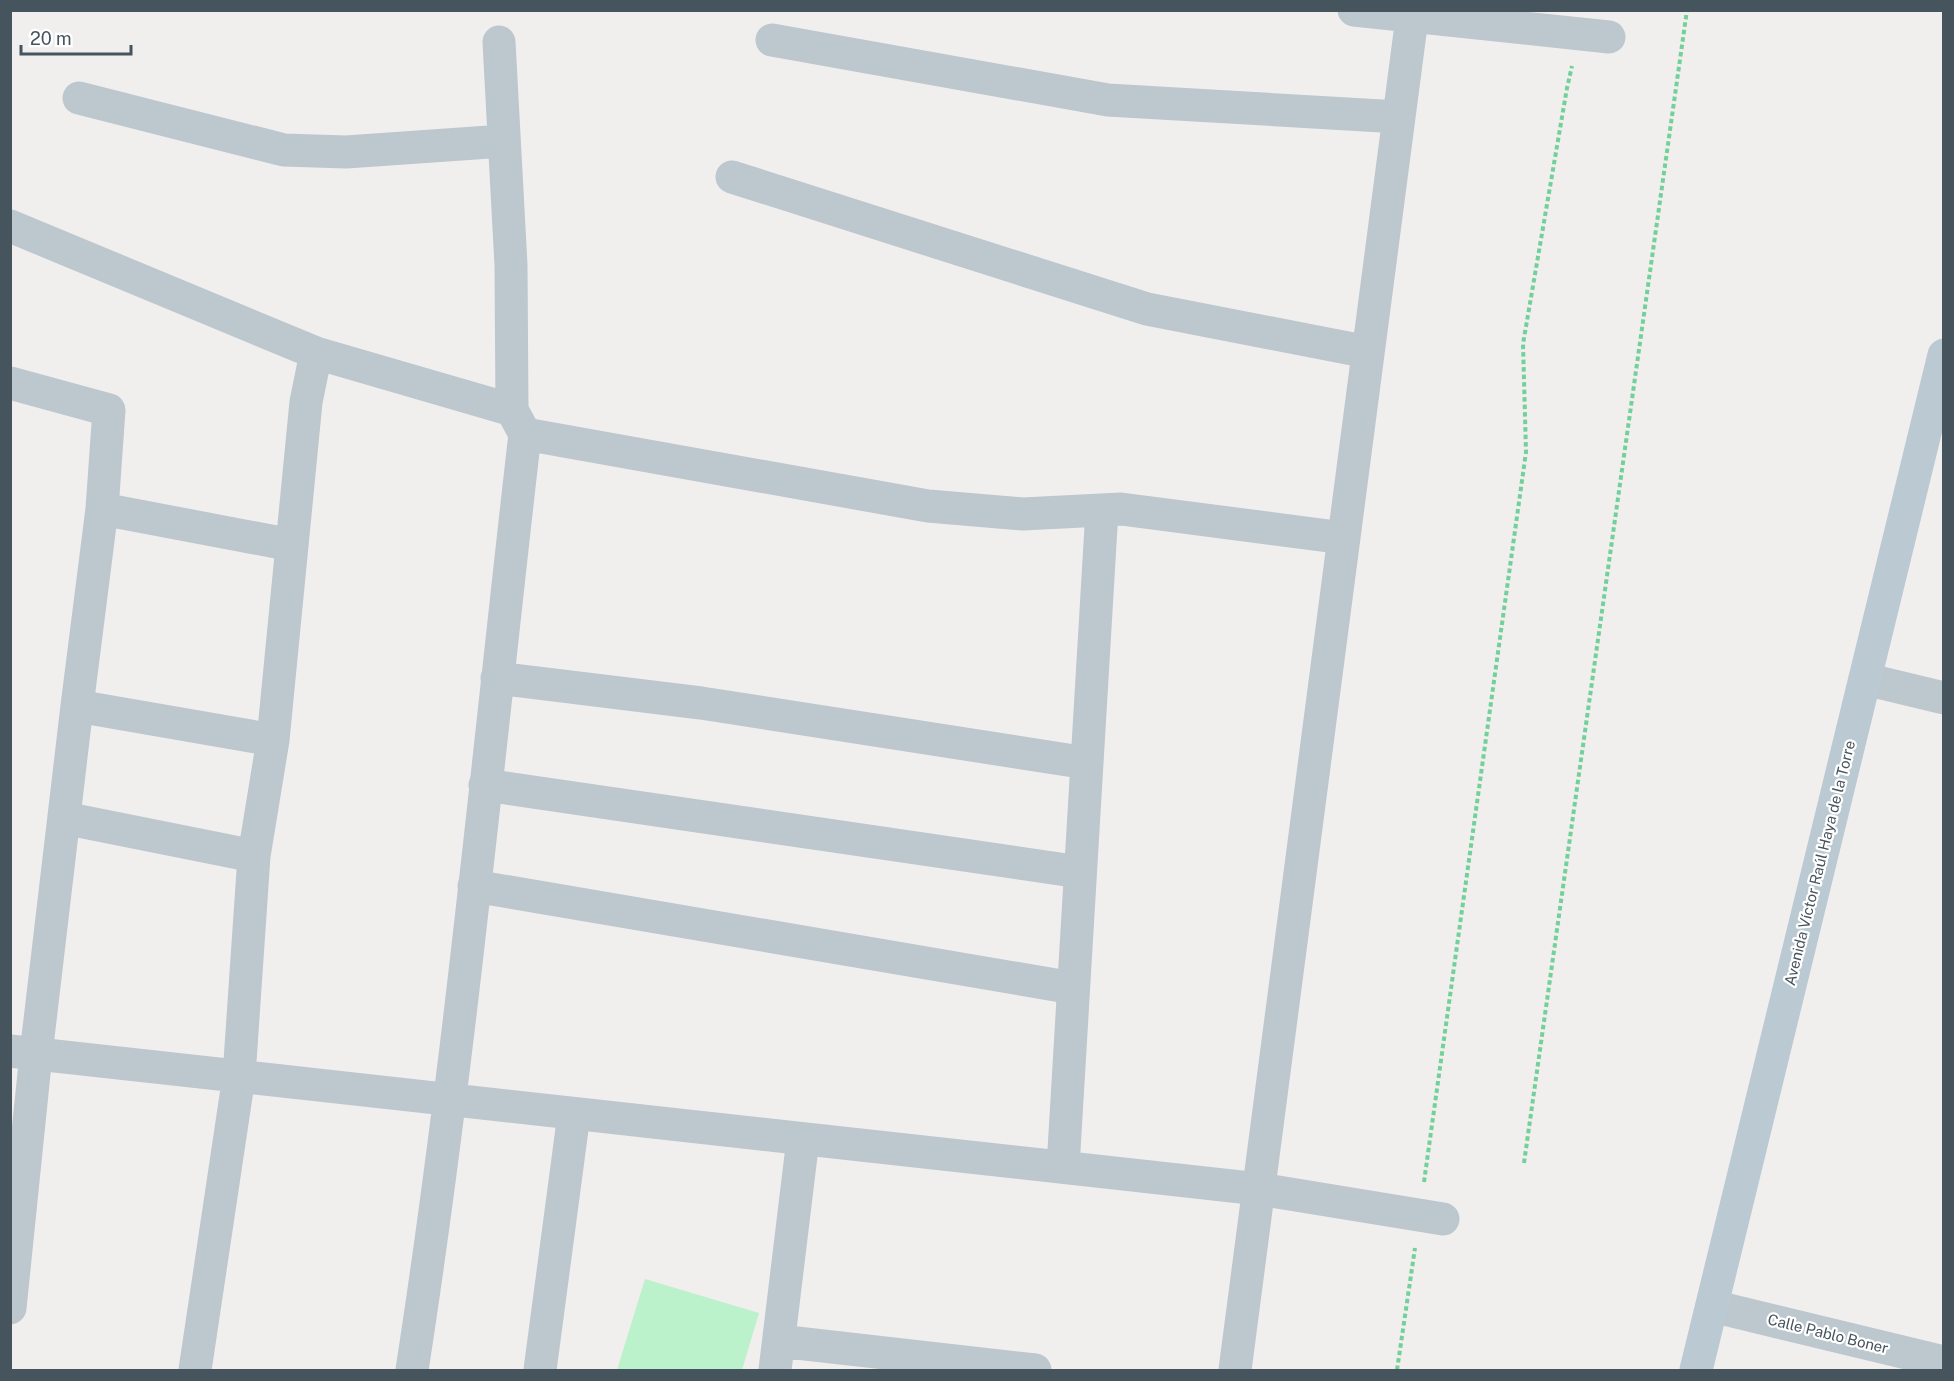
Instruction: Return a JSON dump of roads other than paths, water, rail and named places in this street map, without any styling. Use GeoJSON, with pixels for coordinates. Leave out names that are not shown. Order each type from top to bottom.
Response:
{"type":"FeatureCollection","features":[{"type":"Feature","properties":{"kind":"street"},"geometry":{"type":"LineString","coordinates":[[1354,10],[1413,14],[1595,35]]}},
{"type":"Feature","properties":{"kind":"street"},"geometry":{"type":"LineString","coordinates":[[1235,1371],[1413,14]]}},
{"type":"Feature","properties":{"kind":"street"},"geometry":{"type":"LineString","coordinates":[[772,40],[1108,100],[1399,117]]}},
{"type":"Feature","properties":{"kind":"street"},"geometry":{"type":"LineString","coordinates":[[412,1371],[430,1250],[474,886],[497,678],[519,422],[499,42]]}},
{"type":"Feature","properties":{"kind":"street"},"geometry":{"type":"LineString","coordinates":[[79,98],[284,150],[346,152],[504,141]]}},
{"type":"Feature","properties":{"kind":"street"},"geometry":{"type":"LineString","coordinates":[[732,177],[1148,309],[1368,352]]}},
{"type":"Feature","properties":{"kind":"street"},"geometry":{"type":"LineString","coordinates":[[10,226],[316,353],[519,422],[928,506],[1023,514],[1121,508],[1344,538]]}},
{"type":"Feature","properties":{"kind":"street"},"geometry":{"type":"LineString","coordinates":[[195,1371],[239,1076],[254,856],[273,740],[306,402],[316,353]]}},
{"type":"Feature","properties":{"kind":"street","name":"Avenida Víctor Raúl Haya de la Torre"},"geometry":{"type":"LineString","coordinates":[[1696,1371],[1944,355]]}},
{"type":"Feature","properties":{"kind":"street"},"geometry":{"type":"LineString","coordinates":[[10,383],[109,410],[102,509],[64,818],[23,1053],[10,1308]]}},
{"type":"Feature","properties":{"kind":"street"},"geometry":{"type":"LineString","coordinates":[[102,509],[292,545]]}},
{"type":"Feature","properties":{"kind":"street"},"geometry":{"type":"LineString","coordinates":[[1063,1167],[1102,510]]}},
{"type":"Feature","properties":{"kind":"street"},"geometry":{"type":"LineString","coordinates":[[497,678],[701,704],[1087,763]]}},
{"type":"Feature","properties":{"kind":"street"},"geometry":{"type":"LineString","coordinates":[[1865,679],[1944,698]]}},
{"type":"Feature","properties":{"kind":"street"},"geometry":{"type":"LineString","coordinates":[[76,706],[273,740]]}},
{"type":"Feature","properties":{"kind":"street"},"geometry":{"type":"LineString","coordinates":[[485,785],[1080,872]]}},
{"type":"Feature","properties":{"kind":"street"},"geometry":{"type":"LineString","coordinates":[[64,818],[254,856]]}},
{"type":"Feature","properties":{"kind":"street"},"geometry":{"type":"LineString","coordinates":[[474,886],[1073,988]]}},
{"type":"Feature","properties":{"kind":"street"},"geometry":{"type":"LineString","coordinates":[[23,1053],[1259,1189],[1431,1217]]}},
{"type":"Feature","properties":{"kind":"street"},"geometry":{"type":"LineString","coordinates":[[540,1371],[574,1113]]}},
{"type":"Feature","properties":{"kind":"street"},"geometry":{"type":"LineString","coordinates":[[803,1139],[777,1356],[1035,1371]]}},
{"type":"Feature","properties":{"kind":"street","name":"Calle Pablo Boner"},"geometry":{"type":"LineString","coordinates":[[1712,1305],[1944,1362]]}}]}
